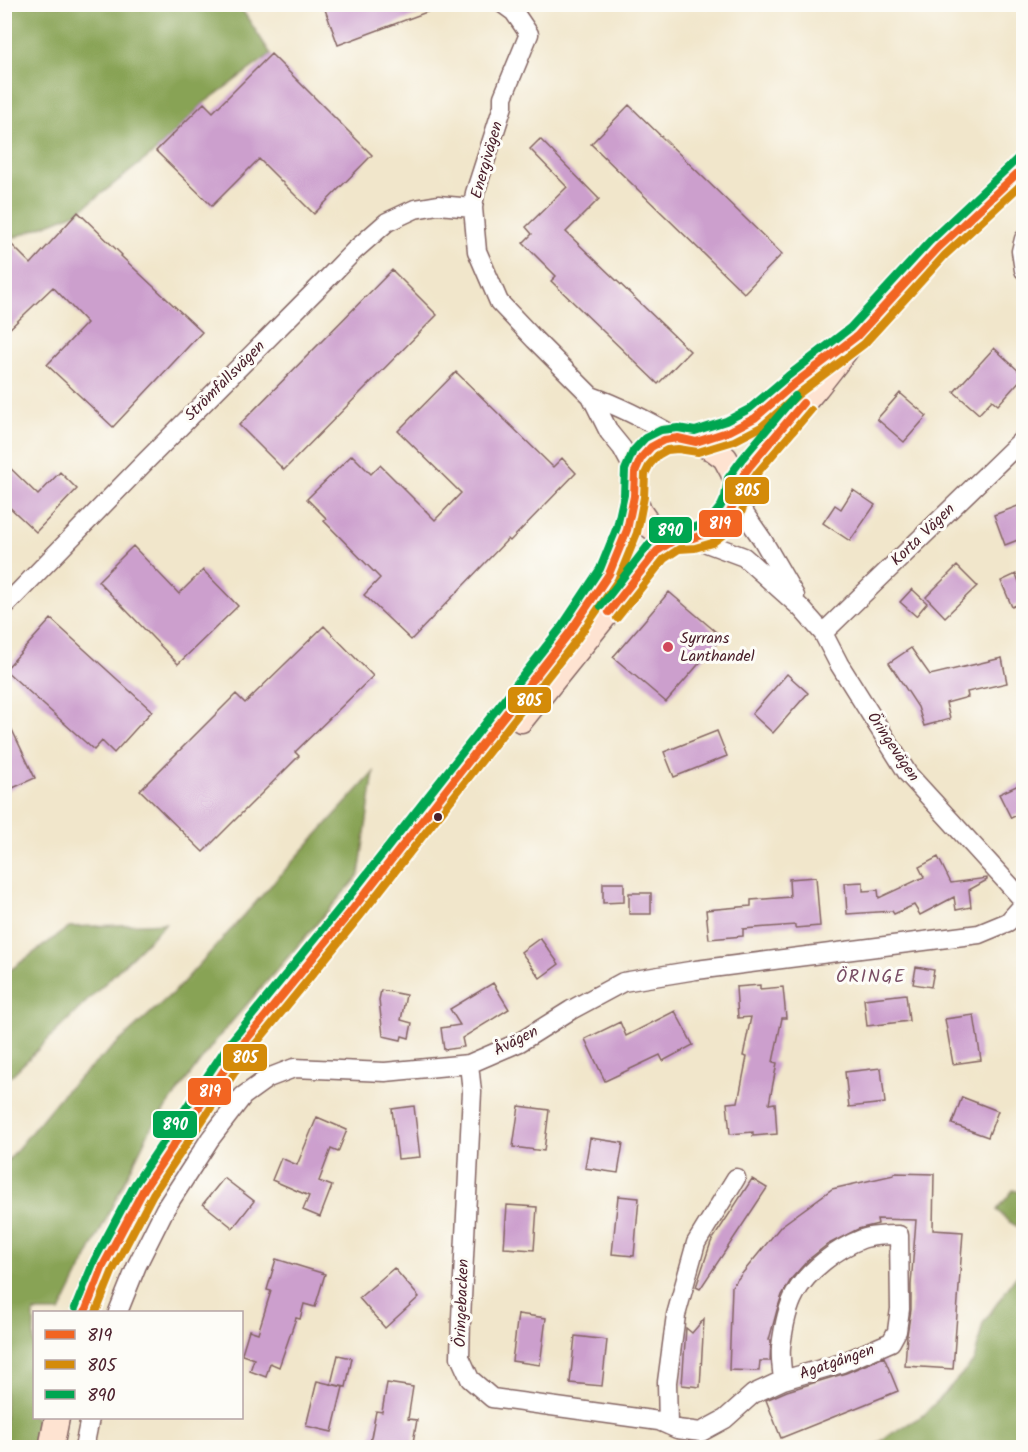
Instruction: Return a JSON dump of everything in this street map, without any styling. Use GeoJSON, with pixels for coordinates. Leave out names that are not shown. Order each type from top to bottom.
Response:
{"type":"FeatureCollection","features":[{"type":"Feature","properties":{"kind":"main road"},"geometry":{"type":"LineString","coordinates":[[352,910],[409,857],[585,643],[657,551],[684,538],[708,532],[720,524],[730,512],[736,492],[750,466],[857,336],[938,248],[1023,167]]}},
{"type":"Feature","properties":{"kind":"main road"},"geometry":{"type":"LineString","coordinates":[[85,1311],[103,1266],[144,1189],[237,1051],[352,910],[570,632],[609,574],[627,530],[641,458],[651,447],[664,440],[687,440],[730,431],[755,418],[794,384],[857,336]]}},
{"type":"Feature","properties":{"kind":"main road"},"geometry":{"type":"LineString","coordinates":[[687,440],[713,449],[725,458],[732,471],[736,492]]}},
{"type":"Feature","properties":{"kind":"main road"},"geometry":{"type":"LineString","coordinates":[[635,484],[639,511],[648,524],[657,531],[684,538]]}},
{"type":"Feature","properties":{"kind":"main road"},"geometry":{"type":"LineString","coordinates":[[51,1448],[57,1419]]}},
{"type":"Feature","properties":{"kind":"street","name":"Energivägen"},"geometry":{"type":"LineString","coordinates":[[503,4],[514,12],[529,34],[504,97],[478,180],[473,208],[477,251],[499,302],[591,396],[609,432],[622,448],[635,484]]}},
{"type":"Feature","properties":{"kind":"street","name":"Strömfallsvägen"},"geometry":{"type":"LineString","coordinates":[[4,608],[354,251],[387,222],[415,208],[438,205],[473,208]]}},
{"type":"Feature","properties":{"kind":"street"},"geometry":{"type":"LineString","coordinates":[[1023,239],[1021,251],[1023,270]]}},
{"type":"Feature","properties":{"kind":"street","name":"Energivägen"},"geometry":{"type":"LineString","coordinates":[[591,396],[687,440]]}},
{"type":"Feature","properties":{"kind":"street","name":"Korta Vägen"},"geometry":{"type":"LineString","coordinates":[[823,633],[1023,438]]}},
{"type":"Feature","properties":{"kind":"street","name":"Öringevägen"},"geometry":{"type":"LineString","coordinates":[[736,492],[801,608]]}},
{"type":"Feature","properties":{"kind":"street","name":"Öringevägen"},"geometry":{"type":"LineString","coordinates":[[684,538],[744,557],[801,608],[823,633],[839,664],[908,774],[1023,903]]}},
{"type":"Feature","properties":{"kind":"street","name":"Åvägen"},"geometry":{"type":"LineString","coordinates":[[118,1311],[137,1265],[165,1209],[203,1149],[243,1096],[268,1078],[294,1068],[385,1072],[469,1064],[520,1042],[571,1010],[623,982],[696,970],[979,934],[1008,922],[1023,903]]}},
{"type":"Feature","properties":{"kind":"street","name":"Öringebacken"},"geometry":{"type":"LineString","coordinates":[[469,1064],[472,1092],[460,1357],[470,1379],[492,1398],[663,1423]]}},
{"type":"Feature","properties":{"kind":"street"},"geometry":{"type":"LineString","coordinates":[[663,1423],[676,1315],[696,1243],[736,1178]]}},
{"type":"Feature","properties":{"kind":"street","name":"Agatgången"},"geometry":{"type":"LineString","coordinates":[[663,1423],[677,1429],[701,1432],[725,1419],[753,1394],[783,1380],[842,1363],[891,1342],[897,1331],[900,1309],[899,1236],[884,1235],[863,1238],[836,1252],[811,1273],[795,1294],[785,1322],[781,1350],[783,1380]]}},
{"type":"Feature","properties":{"kind":"street"},"geometry":{"type":"LineString","coordinates":[[84,1448],[90,1419]]}},
{"type":"Feature","properties":{"kind":"green space"},"geometry":{"type":"Polygon","coordinates":[[[5,5],[239,5],[271,54],[204,103],[156,151],[78,212],[8,240],[5,244],[5,5]]]}},
{"type":"Feature","properties":{"kind":"green space"},"geometry":{"type":"Polygon","coordinates":[[[374,772],[359,875],[216,1040],[151,1128],[60,1311],[33,1311],[33,1419],[39,1419],[33,1447],[5,1447],[5,1164],[65,1091],[177,989],[374,772]]]}},
{"type":"Feature","properties":{"kind":"green space"},"geometry":{"type":"Polygon","coordinates":[[[166,923],[5,1082],[5,974],[69,927],[166,923]]]}},
{"type":"Feature","properties":{"kind":"green space"},"geometry":{"type":"Polygon","coordinates":[[[1013,1190],[1023,1193],[1023,1230],[1008,1221],[997,1210],[1013,1190]]]}},
{"type":"Feature","properties":{"kind":"green space"},"geometry":{"type":"Polygon","coordinates":[[[1023,1270],[1023,1447],[875,1447],[887,1436],[924,1415],[974,1361],[983,1323],[1023,1270]]]}},
{"type":"Feature","properties":{"kind":"building"},"geometry":{"type":"Polygon","coordinates":[[[323,4],[443,4],[443,6],[338,45],[323,4]]]}},
{"type":"Feature","properties":{"kind":"building"},"geometry":{"type":"Polygon","coordinates":[[[271,54],[372,155],[314,214],[259,159],[212,206],[156,151],[204,103],[213,112],[271,54]]]}},
{"type":"Feature","properties":{"kind":"building"},"geometry":{"type":"Polygon","coordinates":[[[629,105],[782,254],[744,293],[591,144],[629,105]]]}},
{"type":"Feature","properties":{"kind":"building"},"geometry":{"type":"Polygon","coordinates":[[[540,139],[599,199],[566,232],[690,351],[658,384],[551,281],[556,276],[523,243],[532,234],[526,227],[567,187],[530,149],[540,139]]]}},
{"type":"Feature","properties":{"kind":"building"},"geometry":{"type":"Polygon","coordinates":[[[78,212],[202,332],[113,427],[47,365],[87,323],[53,287],[4,334],[4,237],[31,264],[78,212]]]}},
{"type":"Feature","properties":{"kind":"building"},"geometry":{"type":"Polygon","coordinates":[[[392,270],[437,315],[284,470],[239,425],[392,270]]]}},
{"type":"Feature","properties":{"kind":"building"},"geometry":{"type":"Polygon","coordinates":[[[994,348],[1023,377],[998,405],[992,400],[979,414],[954,392],[994,348]]]}},
{"type":"Feature","properties":{"kind":"building"},"geometry":{"type":"Polygon","coordinates":[[[456,372],[553,467],[562,458],[576,473],[510,541],[508,539],[411,640],[364,595],[380,578],[324,521],[327,519],[307,499],[352,455],[371,474],[380,465],[435,520],[461,493],[398,431],[456,372]]]}},
{"type":"Feature","properties":{"kind":"building"},"geometry":{"type":"Polygon","coordinates":[[[900,393],[927,416],[904,442],[877,419],[900,393]]]}},
{"type":"Feature","properties":{"kind":"building"},"geometry":{"type":"Polygon","coordinates":[[[4,462],[38,495],[60,472],[77,489],[36,532],[4,502],[4,462]]]}},
{"type":"Feature","properties":{"kind":"building"},"geometry":{"type":"Polygon","coordinates":[[[853,490],[875,505],[850,541],[823,523],[835,505],[841,509],[853,490]]]}},
{"type":"Feature","properties":{"kind":"building"},"geometry":{"type":"Polygon","coordinates":[[[1023,504],[1023,538],[1005,545],[994,515],[1023,504]]]}},
{"type":"Feature","properties":{"kind":"building"},"geometry":{"type":"Polygon","coordinates":[[[133,546],[179,594],[203,570],[238,606],[178,664],[98,581],[133,546]]]}},
{"type":"Feature","properties":{"kind":"building"},"geometry":{"type":"Polygon","coordinates":[[[957,566],[977,586],[945,617],[926,597],[957,566]]]}},
{"type":"Feature","properties":{"kind":"building"},"geometry":{"type":"Polygon","coordinates":[[[1016,574],[1023,592],[1023,602],[1012,607],[1001,581],[1016,574]]]}},
{"type":"Feature","properties":{"kind":"building"},"geometry":{"type":"Polygon","coordinates":[[[912,589],[927,603],[916,616],[900,602],[912,589]]]}},
{"type":"Feature","properties":{"kind":"building","name":"Syrrans Lanthandel"},"geometry":{"type":"Polygon","coordinates":[[[669,592],[722,637],[666,702],[613,657],[669,592]]]}},
{"type":"Feature","properties":{"kind":"building"},"geometry":{"type":"Polygon","coordinates":[[[51,619],[152,711],[114,753],[102,741],[94,750],[5,670],[51,619]]]}},
{"type":"Feature","properties":{"kind":"building"},"geometry":{"type":"Polygon","coordinates":[[[324,626],[373,676],[295,752],[299,756],[203,852],[140,790],[236,694],[245,703],[324,626]]]}},
{"type":"Feature","properties":{"kind":"building"},"geometry":{"type":"Polygon","coordinates":[[[911,648],[930,675],[1002,658],[1007,683],[967,692],[968,697],[946,703],[950,719],[924,726],[918,707],[889,663],[911,648]]]}},
{"type":"Feature","properties":{"kind":"building"},"geometry":{"type":"Polygon","coordinates":[[[787,674],[808,693],[773,733],[752,714],[787,674]]]}},
{"type":"Feature","properties":{"kind":"building"},"geometry":{"type":"Polygon","coordinates":[[[4,713],[35,778],[4,792],[4,713]]]}},
{"type":"Feature","properties":{"kind":"building"},"geometry":{"type":"Polygon","coordinates":[[[717,731],[727,756],[674,777],[664,752],[717,731]]]}},
{"type":"Feature","properties":{"kind":"building"},"geometry":{"type":"Polygon","coordinates":[[[1023,783],[1023,812],[1011,818],[999,794],[1023,783]]]}},
{"type":"Feature","properties":{"kind":"building"},"geometry":{"type":"Polygon","coordinates":[[[938,857],[951,883],[987,878],[969,890],[971,907],[956,910],[954,897],[920,915],[914,905],[894,914],[892,911],[847,914],[845,883],[863,882],[863,891],[878,890],[879,898],[924,877],[919,867],[938,857]]]}},
{"type":"Feature","properties":{"kind":"building"},"geometry":{"type":"Polygon","coordinates":[[[816,877],[820,926],[795,928],[795,925],[743,929],[743,936],[709,939],[706,910],[751,906],[751,900],[790,897],[789,879],[816,877]]]}},
{"type":"Feature","properties":{"kind":"building"},"geometry":{"type":"Polygon","coordinates":[[[603,883],[624,883],[624,902],[603,903],[603,883]]]}},
{"type":"Feature","properties":{"kind":"building"},"geometry":{"type":"Polygon","coordinates":[[[629,893],[651,893],[651,914],[629,914],[629,893]]]}},
{"type":"Feature","properties":{"kind":"building"},"geometry":{"type":"Polygon","coordinates":[[[540,938],[559,964],[540,978],[521,952],[540,938]]]}},
{"type":"Feature","properties":{"kind":"building"},"geometry":{"type":"Polygon","coordinates":[[[916,967],[934,970],[931,987],[913,984],[916,967]]]}},
{"type":"Feature","properties":{"kind":"building"},"geometry":{"type":"Polygon","coordinates":[[[493,983],[509,1009],[462,1038],[464,1047],[444,1050],[441,1028],[460,1025],[450,1009],[493,983]]]}},
{"type":"Feature","properties":{"kind":"building"},"geometry":{"type":"Polygon","coordinates":[[[760,985],[760,989],[783,987],[786,1018],[782,1018],[773,1062],[777,1063],[769,1104],[775,1103],[777,1134],[753,1136],[753,1132],[730,1134],[727,1103],[738,1102],[747,1057],[743,1056],[751,1017],[738,1018],[736,987],[760,985]]]}},
{"type":"Feature","properties":{"kind":"building"},"geometry":{"type":"Polygon","coordinates":[[[381,990],[406,995],[401,1020],[412,1023],[409,1038],[402,1036],[401,1040],[383,1036],[379,1000],[381,990]]]}},
{"type":"Feature","properties":{"kind":"building"},"geometry":{"type":"Polygon","coordinates":[[[906,994],[909,1021],[867,1026],[864,999],[906,994]]]}},
{"type":"Feature","properties":{"kind":"building"},"geometry":{"type":"Polygon","coordinates":[[[675,1011],[693,1045],[663,1061],[660,1055],[605,1081],[585,1039],[620,1022],[626,1036],[675,1011]]]}},
{"type":"Feature","properties":{"kind":"building"},"geometry":{"type":"Polygon","coordinates":[[[974,1015],[981,1060],[953,1064],[945,1019],[974,1015]]]}},
{"type":"Feature","properties":{"kind":"building"},"geometry":{"type":"Polygon","coordinates":[[[881,1068],[885,1103],[849,1107],[845,1072],[881,1068]]]}},
{"type":"Feature","properties":{"kind":"building"},"geometry":{"type":"Polygon","coordinates":[[[962,1097],[998,1111],[988,1137],[952,1124],[962,1097]]]}},
{"type":"Feature","properties":{"kind":"building"},"geometry":{"type":"Polygon","coordinates":[[[414,1106],[420,1157],[398,1159],[392,1109],[414,1106]]]}},
{"type":"Feature","properties":{"kind":"building"},"geometry":{"type":"Polygon","coordinates":[[[519,1106],[549,1110],[544,1151],[513,1147],[519,1106]]]}},
{"type":"Feature","properties":{"kind":"building"},"geometry":{"type":"Polygon","coordinates":[[[317,1117],[347,1130],[338,1152],[331,1149],[319,1181],[332,1186],[320,1217],[303,1210],[309,1196],[272,1180],[281,1158],[297,1165],[317,1117]]]}},
{"type":"Feature","properties":{"kind":"building"},"geometry":{"type":"Polygon","coordinates":[[[590,1138],[623,1143],[618,1173],[585,1168],[590,1138]]]}},
{"type":"Feature","properties":{"kind":"building"},"geometry":{"type":"Polygon","coordinates":[[[894,1173],[934,1174],[933,1230],[963,1232],[953,1369],[905,1366],[916,1220],[877,1219],[878,1224],[858,1229],[827,1245],[808,1260],[792,1278],[782,1295],[769,1340],[771,1340],[770,1361],[760,1361],[759,1371],[729,1370],[732,1286],[781,1226],[832,1189],[894,1175],[894,1173]]]}},
{"type":"Feature","properties":{"kind":"building"},"geometry":{"type":"Polygon","coordinates":[[[224,1178],[254,1201],[233,1228],[203,1204],[224,1178]]]}},
{"type":"Feature","properties":{"kind":"building"},"geometry":{"type":"Polygon","coordinates":[[[752,1179],[767,1188],[700,1289],[696,1287],[711,1242],[752,1179]]]}},
{"type":"Feature","properties":{"kind":"building"},"geometry":{"type":"Polygon","coordinates":[[[618,1196],[639,1198],[634,1256],[612,1254],[618,1196]]]}},
{"type":"Feature","properties":{"kind":"building"},"geometry":{"type":"Polygon","coordinates":[[[507,1205],[537,1207],[534,1250],[504,1248],[507,1205]]]}},
{"type":"Feature","properties":{"kind":"building"},"geometry":{"type":"Polygon","coordinates":[[[276,1259],[325,1274],[315,1307],[304,1304],[300,1319],[296,1318],[279,1367],[270,1363],[266,1377],[250,1371],[254,1359],[243,1355],[243,1350],[249,1330],[258,1333],[271,1291],[267,1290],[276,1259]]]}},
{"type":"Feature","properties":{"kind":"building"},"geometry":{"type":"Polygon","coordinates":[[[394,1268],[419,1297],[385,1328],[359,1298],[394,1268]]]}},
{"type":"Feature","properties":{"kind":"building"},"geometry":{"type":"Polygon","coordinates":[[[518,1314],[546,1318],[540,1365],[512,1361],[518,1314]]]}},
{"type":"Feature","properties":{"kind":"building"},"geometry":{"type":"Polygon","coordinates":[[[704,1319],[700,1387],[682,1385],[686,1328],[692,1333],[704,1319]]]}},
{"type":"Feature","properties":{"kind":"building"},"geometry":{"type":"Polygon","coordinates":[[[575,1336],[607,1340],[602,1386],[570,1383],[575,1336]]]}},
{"type":"Feature","properties":{"kind":"building"},"geometry":{"type":"Polygon","coordinates":[[[338,1355],[352,1358],[346,1387],[331,1384],[338,1355]]]}},
{"type":"Feature","properties":{"kind":"building"},"geometry":{"type":"Polygon","coordinates":[[[884,1357],[898,1391],[781,1438],[766,1400],[787,1391],[846,1373],[884,1357]]]}},
{"type":"Feature","properties":{"kind":"building"},"geometry":{"type":"Polygon","coordinates":[[[317,1381],[343,1387],[332,1432],[306,1426],[317,1381]]]}},
{"type":"Feature","properties":{"kind":"building"},"geometry":{"type":"Polygon","coordinates":[[[387,1383],[413,1387],[408,1419],[417,1420],[412,1448],[395,1448],[370,1443],[376,1411],[382,1412],[387,1383]]]}},
{"type":"Feature","properties":{"kind":"transit line","name":"890"},"geometry":{"type":"LineString","coordinates":[[75,1308],[94,1261],[135,1184],[228,1045],[344,903],[562,626],[600,569],[617,527],[624,495],[625,470],[633,451],[645,438],[661,430],[678,428],[695,431],[726,421],[749,409],[850,328],[930,241],[1017,159]]}},
{"type":"Feature","properties":{"kind":"transit line","name":"819"},"geometry":{"type":"LineString","coordinates":[[85,1311],[103,1266],[144,1189],[237,1051],[352,910],[570,632],[609,574],[627,530],[634,496],[635,472],[641,458],[651,447],[664,440],[678,438],[696,442],[730,431],[755,418],[794,384],[857,336],[938,248],[1024,167]]}},
{"type":"Feature","properties":{"kind":"transit line","name":"805"},"geometry":{"type":"LineString","coordinates":[[96,1311],[113,1270],[153,1194],[245,1057],[360,916],[578,638],[618,580],[637,533],[644,497],[645,474],[650,464],[658,455],[667,450],[698,452],[734,441],[761,427],[801,392],[864,344],[945,255],[1024,182]]}},
{"type":"Feature","properties":{"kind":"transit line","name":"890"},"geometry":{"type":"LineString","coordinates":[[601,606],[650,543],[672,529],[691,528],[703,524],[713,516],[725,497],[728,478],[795,396]]}},
{"type":"Feature","properties":{"kind":"transit line","name":"819"},"geometry":{"type":"LineString","coordinates":[[609,612],[657,551],[676,539],[693,538],[708,533],[720,524],[730,512],[735,500],[737,484],[803,403]]}},
{"type":"Feature","properties":{"kind":"transit line","name":"805"},"geometry":{"type":"LineString","coordinates":[[617,618],[664,559],[679,549],[695,548],[712,543],[728,531],[740,516],[747,488],[811,410]]}},
{"type":"Feature","properties":{"kind":"place","name":"Syrrans Lanthandel"},"geometry":{"type":"Point","coordinates":[668,647]}},
{"type":"Feature","properties":{"kind":"district","name":"ÖRINGE"},"geometry":{"type":"Point","coordinates":[871,977]}}]}
